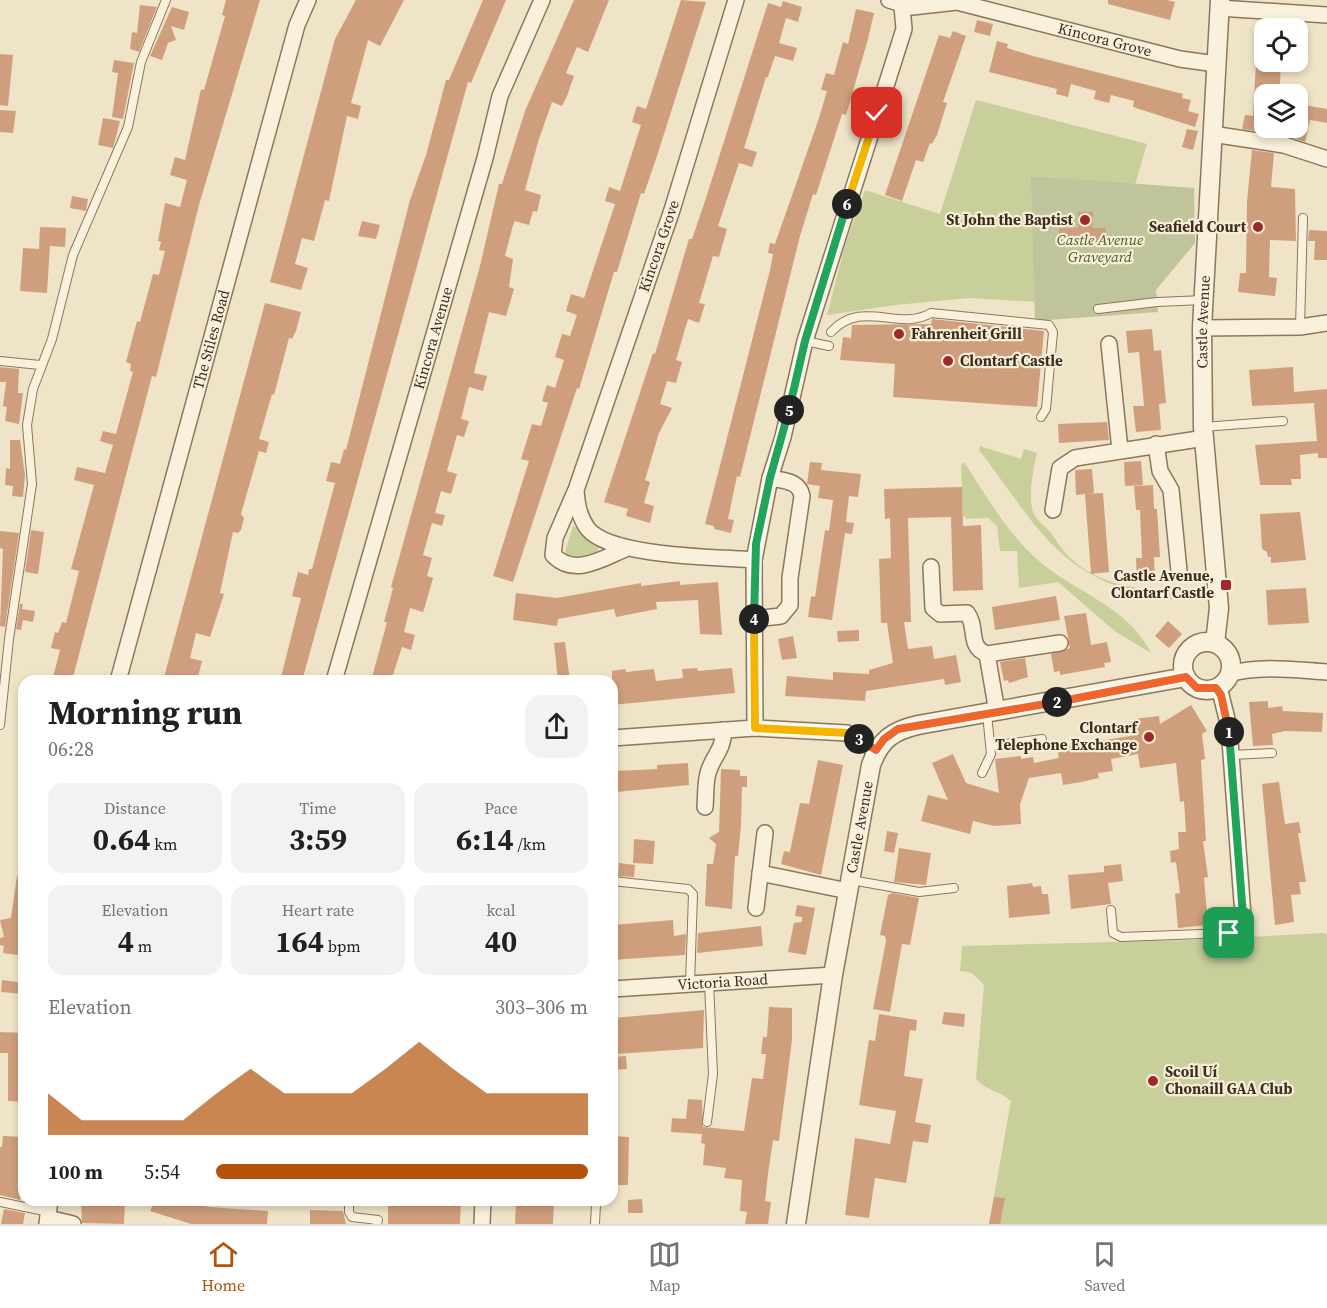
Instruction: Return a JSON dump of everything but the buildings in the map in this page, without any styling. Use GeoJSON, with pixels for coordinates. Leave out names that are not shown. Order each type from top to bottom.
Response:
{"type":"FeatureCollection","features":[{"type":"Feature","properties":{"kind":"street","name":"The Stiles Road"},"geometry":{"type":"LineString","coordinates":[[120,675],[297,25],[308,0]]}},
{"type":"Feature","properties":{"kind":"street","name":"Kincora Avenue"},"geometry":{"type":"LineString","coordinates":[[336,675],[485,158],[500,96],[542,0]]}},
{"type":"Feature","properties":{"kind":"street","name":"Kincora Grove"},"geometry":{"type":"LineString","coordinates":[[625,549],[594,563],[576,567],[562,564],[553,555],[555,538],[576,490],[672,210],[736,0]]}},
{"type":"Feature","properties":{"kind":"street","name":"Kincora Grove"},"geometry":{"type":"LineString","coordinates":[[895,3],[957,2],[1180,59],[1216,64]]}},
{"type":"Feature","properties":{"kind":"street"},"geometry":{"type":"LineString","coordinates":[[755,728],[754,560],[770,478],[783,436],[805,341],[851,190],[903,35],[895,3]]}},
{"type":"Feature","properties":{"kind":"street"},"geometry":{"type":"LineString","coordinates":[[1219,4],[1327,15]]}},
{"type":"Feature","properties":{"kind":"street","name":"Castle Avenue"},"geometry":{"type":"LineString","coordinates":[[1215,644],[1219,608],[1204,433],[1202,328],[1219,4]]}},
{"type":"Feature","properties":{"kind":"street"},"geometry":{"type":"LineString","coordinates":[[1212,134],[1284,145],[1327,159]]}},
{"type":"Feature","properties":{"kind":"street"},"geometry":{"type":"LineString","coordinates":[[1202,328],[1300,327],[1327,323]]}},
{"type":"Feature","properties":{"kind":"street"},"geometry":{"type":"LineString","coordinates":[[1109,345],[1120,450]]}},
{"type":"Feature","properties":{"kind":"street"},"geometry":{"type":"LineString","coordinates":[[1053,510],[1058,474],[1064,464],[1075,458],[1099,456],[1204,433]]}},
{"type":"Feature","properties":{"kind":"street"},"geometry":{"type":"LineString","coordinates":[[1156,444],[1160,471],[1171,490],[1179,571]]}},
{"type":"Feature","properties":{"kind":"street"},"geometry":{"type":"LineString","coordinates":[[754,619],[781,616],[790,605],[790,578],[802,496],[800,488],[795,484],[770,478]]}},
{"type":"Feature","properties":{"kind":"street","name":"Kincora Grove"},"geometry":{"type":"LineString","coordinates":[[576,490],[578,509],[589,529],[603,541],[625,549],[754,560]]}},
{"type":"Feature","properties":{"kind":"street"},"geometry":{"type":"LineString","coordinates":[[931,567],[933,608],[940,614],[967,613],[971,618],[975,646],[980,652],[987,654],[1060,643]]}},
{"type":"Feature","properties":{"kind":"street"},"geometry":{"type":"LineString","coordinates":[[1229,674],[1228,655],[1215,644],[1200,643],[1190,649],[1183,662],[1186,677],[1197,688],[1216,688],[1229,674],[1242,670],[1279,669],[1327,672]]}},
{"type":"Feature","properties":{"kind":"street"},"geometry":{"type":"LineString","coordinates":[[987,654],[992,713]]}},
{"type":"Feature","properties":{"kind":"street"},"geometry":{"type":"LineString","coordinates":[[618,738],[755,728],[848,733],[876,750],[884,739],[898,729],[1186,677]]}},
{"type":"Feature","properties":{"kind":"street"},"geometry":{"type":"LineString","coordinates":[[1216,688],[1221,695],[1232,755],[1244,929],[1242,932],[1229,933]]}},
{"type":"Feature","properties":{"kind":"street"},"geometry":{"type":"LineString","coordinates":[[705,807],[708,775],[714,758],[723,747],[724,730]]}},
{"type":"Feature","properties":{"kind":"street","name":"Castle Avenue"},"geometry":{"type":"LineString","coordinates":[[796,1224],[833,975],[871,765],[876,750]]}},
{"type":"Feature","properties":{"kind":"street"},"geometry":{"type":"LineString","coordinates":[[756,908],[765,833]]}},
{"type":"Feature","properties":{"kind":"street"},"geometry":{"type":"LineString","coordinates":[[760,873],[850,885]]}},
{"type":"Feature","properties":{"kind":"street","name":"Victoria Road"},"geometry":{"type":"LineString","coordinates":[[618,989],[833,975]]}},
{"type":"Feature","properties":{"kind":"street"},"geometry":{"type":"LineString","coordinates":[[482,1224],[483,1206]]}},
{"type":"Feature","properties":{"kind":"street"},"geometry":{"type":"LineString","coordinates":[[49,1214],[73,1224]]}},
{"type":"Feature","properties":{"kind":"lane"},"geometry":{"type":"LineString","coordinates":[[0,725],[9,639],[32,484],[28,408],[40,365],[52,339],[73,255],[128,127],[141,62],[166,0]]}},
{"type":"Feature","properties":{"kind":"lane"},"geometry":{"type":"LineString","coordinates":[[1300,327],[1303,218]]}},
{"type":"Feature","properties":{"kind":"lane"},"geometry":{"type":"LineString","coordinates":[[1098,309],[1157,302],[1204,300]]}},
{"type":"Feature","properties":{"kind":"lane"},"geometry":{"type":"LineString","coordinates":[[831,332],[842,320],[865,316],[919,320],[931,313],[1049,325],[1053,332],[1046,409],[1041,417]]}},
{"type":"Feature","properties":{"kind":"lane"},"geometry":{"type":"LineString","coordinates":[[805,341],[829,346]]}},
{"type":"Feature","properties":{"kind":"lane"},"geometry":{"type":"LineString","coordinates":[[0,361],[40,365]]}},
{"type":"Feature","properties":{"kind":"lane"},"geometry":{"type":"LineString","coordinates":[[1204,433],[1282,421]]}},
{"type":"Feature","properties":{"kind":"lane"},"geometry":{"type":"LineString","coordinates":[[982,774],[991,754],[992,713]]}},
{"type":"Feature","properties":{"kind":"lane"},"geometry":{"type":"LineString","coordinates":[[991,746],[1042,739]]}},
{"type":"Feature","properties":{"kind":"lane"},"geometry":{"type":"LineString","coordinates":[[1232,755],[1272,753]]}},
{"type":"Feature","properties":{"kind":"lane"},"geometry":{"type":"LineString","coordinates":[[618,882],[688,889],[693,894],[690,984]]}},
{"type":"Feature","properties":{"kind":"lane"},"geometry":{"type":"LineString","coordinates":[[850,885],[919,892],[954,888]]}},
{"type":"Feature","properties":{"kind":"lane"},"geometry":{"type":"LineString","coordinates":[[1111,910],[1113,933],[1121,937],[1229,933]]}},
{"type":"Feature","properties":{"kind":"lane"},"geometry":{"type":"LineString","coordinates":[[707,1122],[713,1074],[709,982]]}},
{"type":"Feature","properties":{"kind":"lane"},"geometry":{"type":"LineString","coordinates":[[0,1202],[49,1214]]}},
{"type":"Feature","properties":{"kind":"lane"},"geometry":{"type":"LineString","coordinates":[[349,1206],[352,1217],[378,1220],[377,1224]]}},
{"type":"Feature","properties":{"kind":"lane"},"geometry":{"type":"LineString","coordinates":[[596,1206],[596,1224]]}},
{"type":"Feature","properties":{"kind":"green space"},"geometry":{"type":"Polygon","coordinates":[[[976,100],[1147,144],[1135,185],[1032,176],[1035,302],[969,298],[827,315],[845,245],[865,190],[940,214],[976,100]]]}},
{"type":"Feature","properties":{"kind":"green space","name":"Castle Avenue Graveyard"},"geometry":{"type":"Polygon","coordinates":[[[1031,176],[1194,188],[1195,243],[1156,290],[1158,312],[1035,321],[1031,176]]]}},
{"type":"Feature","properties":{"kind":"green space"},"geometry":{"type":"Polygon","coordinates":[[[980,446],[1021,459],[1024,449],[1037,453],[1031,488],[1033,513],[1067,554],[1082,567],[1118,584],[1159,590],[1202,592],[1183,599],[1162,598],[1117,586],[1090,574],[1068,559],[1049,541],[979,450],[980,446]]]}},
{"type":"Feature","properties":{"kind":"green space"},"geometry":{"type":"Polygon","coordinates":[[[964,462],[1017,539],[1053,572],[1116,612],[1142,637],[1151,653],[1116,632],[1058,582],[1019,588],[1017,551],[1000,551],[997,526],[988,518],[967,519],[963,516],[961,465],[964,462]]]}},
{"type":"Feature","properties":{"kind":"green space"},"geometry":{"type":"Polygon","coordinates":[[[573,526],[580,528],[586,538],[598,546],[598,551],[592,555],[571,558],[565,552],[573,526]]]}},
{"type":"Feature","properties":{"kind":"green space","name":"Scoil Uí Chonaill GAA Club"},"geometry":{"type":"Polygon","coordinates":[[[1327,934],[1327,1224],[989,1224],[1011,1101],[976,1079],[984,985],[972,973],[960,971],[962,946],[1192,940],[1327,934]]]}},
{"type":"Feature","properties":{"kind":"place","name":"St John the Baptist"},"geometry":{"type":"Point","coordinates":[1085,220]}},
{"type":"Feature","properties":{"kind":"place","name":"Seafield Court"},"geometry":{"type":"Point","coordinates":[1258,227]}},
{"type":"Feature","properties":{"kind":"place","name":"Fahrenheit Grill"},"geometry":{"type":"Point","coordinates":[899,334]}},
{"type":"Feature","properties":{"kind":"place","name":"Clontarf Castle"},"geometry":{"type":"Point","coordinates":[948,361]}},
{"type":"Feature","properties":{"kind":"place","name":"Castle Avenue, Clontarf Castle"},"geometry":{"type":"Point","coordinates":[1226,585]}},
{"type":"Feature","properties":{"kind":"place","name":"Clontarf Telephone Exchange"},"geometry":{"type":"Point","coordinates":[1149,737]}},
{"type":"Feature","properties":{"kind":"place","name":"Scoil Uí Chonaill GAA Club"},"geometry":{"type":"Point","coordinates":[1153,1081]}},
{"type":"Feature","properties":{"kind":"route"},"geometry":{"type":"LineString","coordinates":[[877,113],[805,341],[783,436],[770,478],[756,544],[753,577],[755,728],[848,733],[876,750],[884,739],[898,729],[918,725],[1158,684],[1177,678],[1186,677],[1191,684],[1204,690],[1216,688],[1221,695],[1229,727],[1244,929],[1242,932],[1229,933]]}}]}
